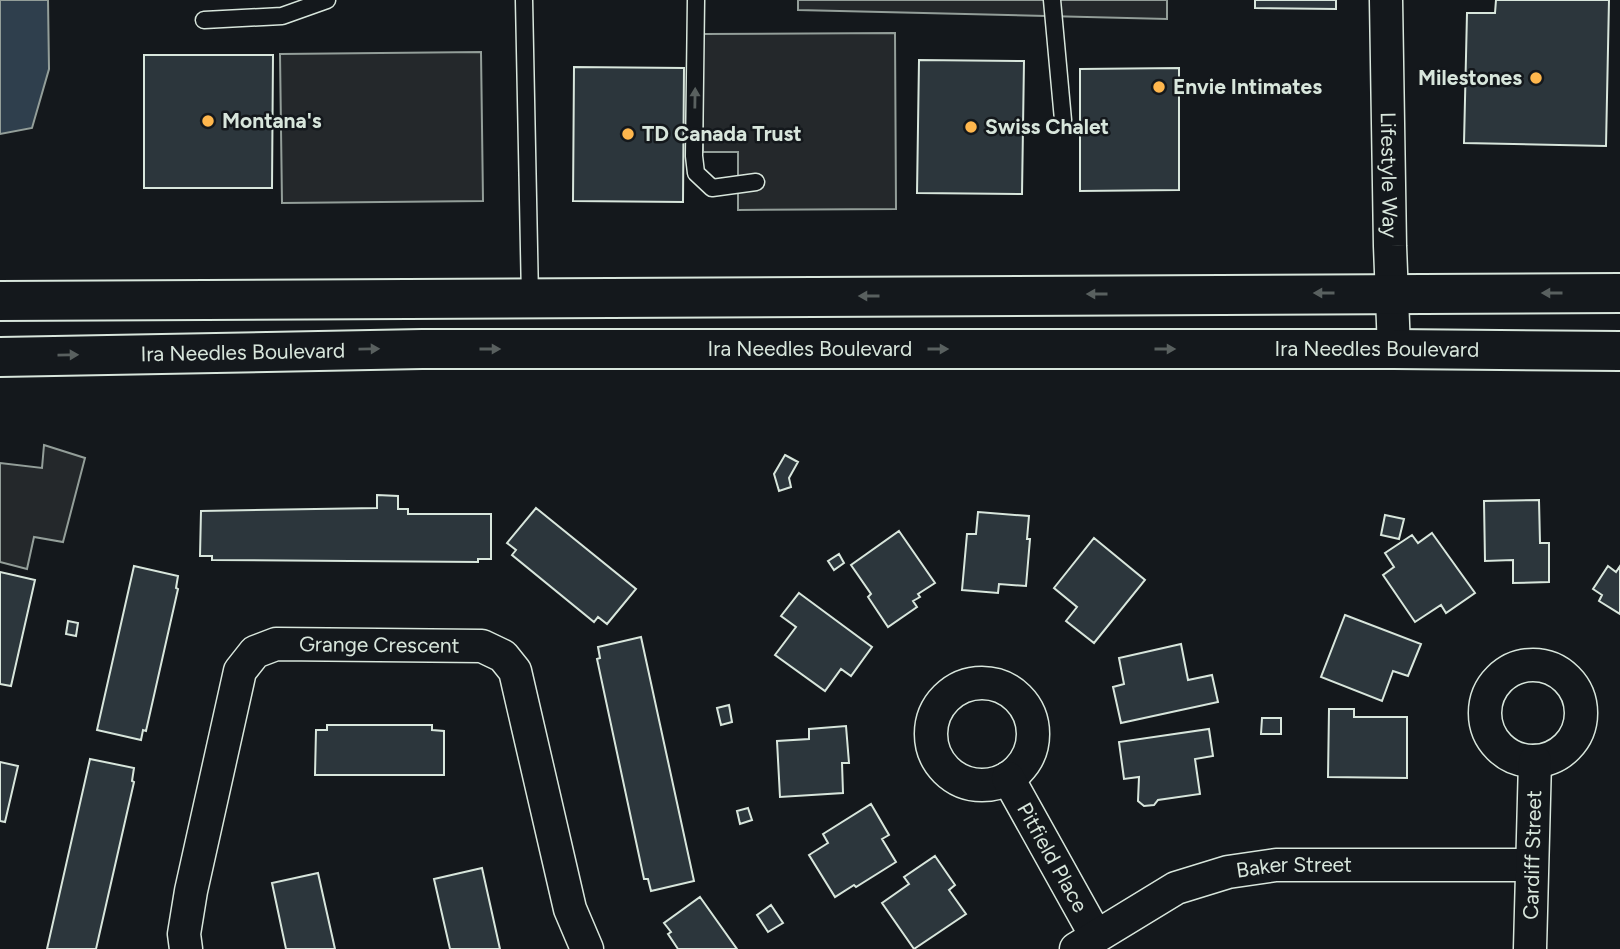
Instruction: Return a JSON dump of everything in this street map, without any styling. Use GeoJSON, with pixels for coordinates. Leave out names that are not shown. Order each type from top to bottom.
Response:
{"type":"FeatureCollection","features":[{"type":"Feature","properties":{"kind":"main road"},"geometry":{"type":"LineString","coordinates":[[0,301],[1620,293]]}},
{"type":"Feature","properties":{"kind":"main road","name":"Ira Needles Boulevard"},"geometry":{"type":"LineString","coordinates":[[0,357],[422,348],[1394,348],[1620,351]]}},
{"type":"Feature","properties":{"kind":"street","name":"Lifestyle Way"},"geometry":{"type":"LineString","coordinates":[[1386,0],[1394,348]]}},
{"type":"Feature","properties":{"kind":"street","name":"Grange Crescent"},"geometry":{"type":"LineString","coordinates":[[186,949],[184,934],[191,891],[240,671],[255,652],[276,643],[482,646],[503,656],[515,671],[570,909],[587,949]]}},
{"type":"Feature","properties":{"kind":"street","name":"Cardiff Street"},"geometry":{"type":"LineString","coordinates":[[1530,949],[1535,761]]}},
{"type":"Feature","properties":{"kind":"street","name":"Pitfield Place"},"geometry":{"type":"LineString","coordinates":[[1008,778],[1086,942]]}},
{"type":"Feature","properties":{"kind":"street","name":"Baker Street"},"geometry":{"type":"LineString","coordinates":[[1086,942],[1176,888],[1228,872],[1276,865],[1531,865]]}},
{"type":"Feature","properties":{"kind":"lane"},"geometry":{"type":"LineString","coordinates":[[204,20],[282,16],[327,0]]}},
{"type":"Feature","properties":{"kind":"lane"},"geometry":{"type":"LineString","coordinates":[[524,0],[530,298]]}},
{"type":"Feature","properties":{"kind":"lane"},"geometry":{"type":"LineString","coordinates":[[696,0],[696,173],[712,188],[756,182]]}},
{"type":"Feature","properties":{"kind":"lane"},"geometry":{"type":"LineString","coordinates":[[1052,0],[1063,120]]}},
{"type":"Feature","properties":{"kind":"shaded area"},"geometry":{"type":"Polygon","coordinates":[[[798,0],[1167,0],[1167,19],[798,10],[798,0]]]}},
{"type":"Feature","properties":{"kind":"shaded area"},"geometry":{"type":"Polygon","coordinates":[[[895,33],[896,209],[738,210],[738,152],[703,152],[703,34],[895,33]]]}},
{"type":"Feature","properties":{"kind":"shaded area"},"geometry":{"type":"Polygon","coordinates":[[[481,52],[483,201],[282,203],[280,54],[481,52]]]}},
{"type":"Feature","properties":{"kind":"shaded area"},"geometry":{"type":"Polygon","coordinates":[[[44,445],[85,458],[63,542],[34,537],[27,569],[0,562],[0,463],[42,468],[44,445]]]}},
{"type":"Feature","properties":{"kind":"water"},"geometry":{"type":"Polygon","coordinates":[[[0,0],[48,0],[49,69],[32,128],[0,134],[0,0]]]}},
{"type":"Feature","properties":{"kind":"building"},"geometry":{"type":"Polygon","coordinates":[[[1255,0],[1336,0],[1336,9],[1255,8],[1255,0]]]}},
{"type":"Feature","properties":{"kind":"building","name":"Milestones"},"geometry":{"type":"Polygon","coordinates":[[[1496,0],[1609,0],[1606,146],[1464,143],[1467,13],[1495,13],[1496,0]]]}},
{"type":"Feature","properties":{"kind":"building","name":"Montana's"},"geometry":{"type":"Polygon","coordinates":[[[144,55],[273,55],[272,188],[144,188],[144,55]]]}},
{"type":"Feature","properties":{"kind":"building","name":"Swiss Chalet"},"geometry":{"type":"Polygon","coordinates":[[[919,60],[1024,61],[1022,194],[917,193],[919,60]]]}},
{"type":"Feature","properties":{"kind":"building","name":"TD Canada Trust"},"geometry":{"type":"Polygon","coordinates":[[[574,67],[684,68],[683,202],[573,201],[574,67]]]}},
{"type":"Feature","properties":{"kind":"building"},"geometry":{"type":"Polygon","coordinates":[[[1179,68],[1179,190],[1080,191],[1080,69],[1179,68]]]}},
{"type":"Feature","properties":{"kind":"building"},"geometry":{"type":"Polygon","coordinates":[[[785,455],[798,462],[789,478],[791,487],[779,491],[774,474],[785,455]]]}},
{"type":"Feature","properties":{"kind":"building"},"geometry":{"type":"Polygon","coordinates":[[[377,495],[398,496],[398,509],[408,509],[408,514],[491,514],[491,559],[478,559],[478,562],[212,560],[212,556],[200,556],[201,511],[377,508],[377,495]]]}},
{"type":"Feature","properties":{"kind":"building"},"geometry":{"type":"Polygon","coordinates":[[[1539,500],[1540,543],[1549,543],[1549,582],[1513,583],[1513,560],[1485,561],[1484,501],[1539,500]]]}},
{"type":"Feature","properties":{"kind":"building"},"geometry":{"type":"Polygon","coordinates":[[[536,508],[636,589],[607,624],[598,617],[594,622],[512,555],[516,550],[507,543],[536,508]]]}},
{"type":"Feature","properties":{"kind":"building"},"geometry":{"type":"Polygon","coordinates":[[[978,512],[1029,516],[1026,586],[999,584],[998,593],[962,590],[967,534],[976,534],[978,512]]]}},
{"type":"Feature","properties":{"kind":"building"},"geometry":{"type":"Polygon","coordinates":[[[1385,515],[1404,519],[1399,539],[1381,535],[1385,515]]]}},
{"type":"Feature","properties":{"kind":"building"},"geometry":{"type":"Polygon","coordinates":[[[899,531],[935,583],[918,594],[920,597],[913,601],[917,607],[888,627],[868,597],[871,594],[851,565],[899,531]]]}},
{"type":"Feature","properties":{"kind":"building"},"geometry":{"type":"Polygon","coordinates":[[[1432,533],[1475,593],[1446,613],[1441,605],[1415,622],[1383,575],[1394,567],[1385,553],[1412,535],[1418,543],[1432,533]]]}},
{"type":"Feature","properties":{"kind":"building"},"geometry":{"type":"Polygon","coordinates":[[[1094,538],[1145,580],[1094,643],[1066,621],[1077,607],[1054,588],[1094,538]]]}},
{"type":"Feature","properties":{"kind":"building"},"geometry":{"type":"Polygon","coordinates":[[[839,554],[844,563],[834,570],[828,561],[839,554]]]}},
{"type":"Feature","properties":{"kind":"building"},"geometry":{"type":"Polygon","coordinates":[[[134,566],[178,576],[178,589],[146,731],[143,730],[141,740],[97,730],[134,566]]]}},
{"type":"Feature","properties":{"kind":"building"},"geometry":{"type":"Polygon","coordinates":[[[1608,566],[1616,572],[1620,566],[1620,614],[1599,601],[1602,595],[1593,589],[1608,566]]]}},
{"type":"Feature","properties":{"kind":"building"},"geometry":{"type":"Polygon","coordinates":[[[0,572],[35,580],[11,686],[0,684],[0,572]]]}},
{"type":"Feature","properties":{"kind":"building"},"geometry":{"type":"Polygon","coordinates":[[[799,593],[872,647],[851,676],[841,669],[825,691],[775,655],[796,627],[781,616],[799,593]]]}},
{"type":"Feature","properties":{"kind":"building"},"geometry":{"type":"Polygon","coordinates":[[[1345,615],[1421,644],[1408,676],[1393,671],[1382,701],[1321,677],[1345,615]]]}},
{"type":"Feature","properties":{"kind":"building"},"geometry":{"type":"Polygon","coordinates":[[[68,621],[78,623],[76,636],[66,634],[68,621]]]}},
{"type":"Feature","properties":{"kind":"building"},"geometry":{"type":"Polygon","coordinates":[[[641,637],[694,881],[651,891],[648,879],[644,879],[597,659],[600,658],[598,647],[641,637]]]}},
{"type":"Feature","properties":{"kind":"building"},"geometry":{"type":"Polygon","coordinates":[[[1181,644],[1188,680],[1212,675],[1218,702],[1121,723],[1113,687],[1124,684],[1119,658],[1181,644]]]}},
{"type":"Feature","properties":{"kind":"building"},"geometry":{"type":"Polygon","coordinates":[[[729,705],[732,722],[721,725],[717,708],[729,705]]]}},
{"type":"Feature","properties":{"kind":"building"},"geometry":{"type":"Polygon","coordinates":[[[1329,709],[1354,709],[1354,717],[1407,717],[1407,778],[1328,777],[1329,709]]]}},
{"type":"Feature","properties":{"kind":"building"},"geometry":{"type":"Polygon","coordinates":[[[1262,718],[1281,718],[1281,734],[1261,734],[1262,718]]]}},
{"type":"Feature","properties":{"kind":"building"},"geometry":{"type":"Polygon","coordinates":[[[327,725],[432,725],[432,730],[444,731],[444,775],[315,775],[316,730],[327,730],[327,725]]]}},
{"type":"Feature","properties":{"kind":"building"},"geometry":{"type":"Polygon","coordinates":[[[846,726],[849,763],[842,763],[843,793],[780,797],[777,741],[809,739],[809,729],[846,726]]]}},
{"type":"Feature","properties":{"kind":"building"},"geometry":{"type":"Polygon","coordinates":[[[1209,729],[1213,756],[1195,759],[1200,794],[1158,800],[1154,805],[1144,806],[1138,801],[1139,777],[1124,779],[1119,742],[1209,729]]]}},
{"type":"Feature","properties":{"kind":"building"},"geometry":{"type":"Polygon","coordinates":[[[90,759],[134,768],[134,782],[96,949],[47,949],[90,759]]]}},
{"type":"Feature","properties":{"kind":"building"},"geometry":{"type":"Polygon","coordinates":[[[0,762],[18,766],[5,822],[0,821],[0,762]]]}},
{"type":"Feature","properties":{"kind":"building"},"geometry":{"type":"Polygon","coordinates":[[[871,804],[889,835],[882,839],[896,862],[835,897],[809,855],[828,843],[823,834],[871,804]]]}},
{"type":"Feature","properties":{"kind":"building"},"geometry":{"type":"Polygon","coordinates":[[[748,808],[752,820],[740,824],[737,811],[748,808]]]}},
{"type":"Feature","properties":{"kind":"building"},"geometry":{"type":"Polygon","coordinates":[[[935,856],[955,885],[949,890],[966,914],[914,949],[882,903],[909,884],[904,877],[935,856]]]}},
{"type":"Feature","properties":{"kind":"building"},"geometry":{"type":"Polygon","coordinates":[[[482,868],[500,949],[450,949],[434,879],[482,868]]]}},
{"type":"Feature","properties":{"kind":"building"},"geometry":{"type":"Polygon","coordinates":[[[318,873],[335,949],[286,949],[272,883],[318,873]]]}},
{"type":"Feature","properties":{"kind":"building"},"geometry":{"type":"Polygon","coordinates":[[[700,897],[737,949],[678,949],[664,923],[700,897]]]}},
{"type":"Feature","properties":{"kind":"building"},"geometry":{"type":"Polygon","coordinates":[[[771,905],[783,923],[768,932],[757,915],[771,905]]]}},
{"type":"Feature","properties":{"kind":"place","name":"Milestones"},"geometry":{"type":"Point","coordinates":[1536,78]}},
{"type":"Feature","properties":{"kind":"place","name":"Envie Intimates"},"geometry":{"type":"Point","coordinates":[1159,87]}},
{"type":"Feature","properties":{"kind":"place","name":"Montana's"},"geometry":{"type":"Point","coordinates":[208,121]}},
{"type":"Feature","properties":{"kind":"place","name":"Swiss Chalet"},"geometry":{"type":"Point","coordinates":[971,127]}},
{"type":"Feature","properties":{"kind":"place","name":"TD Canada Trust"},"geometry":{"type":"Point","coordinates":[628,134]}}]}
